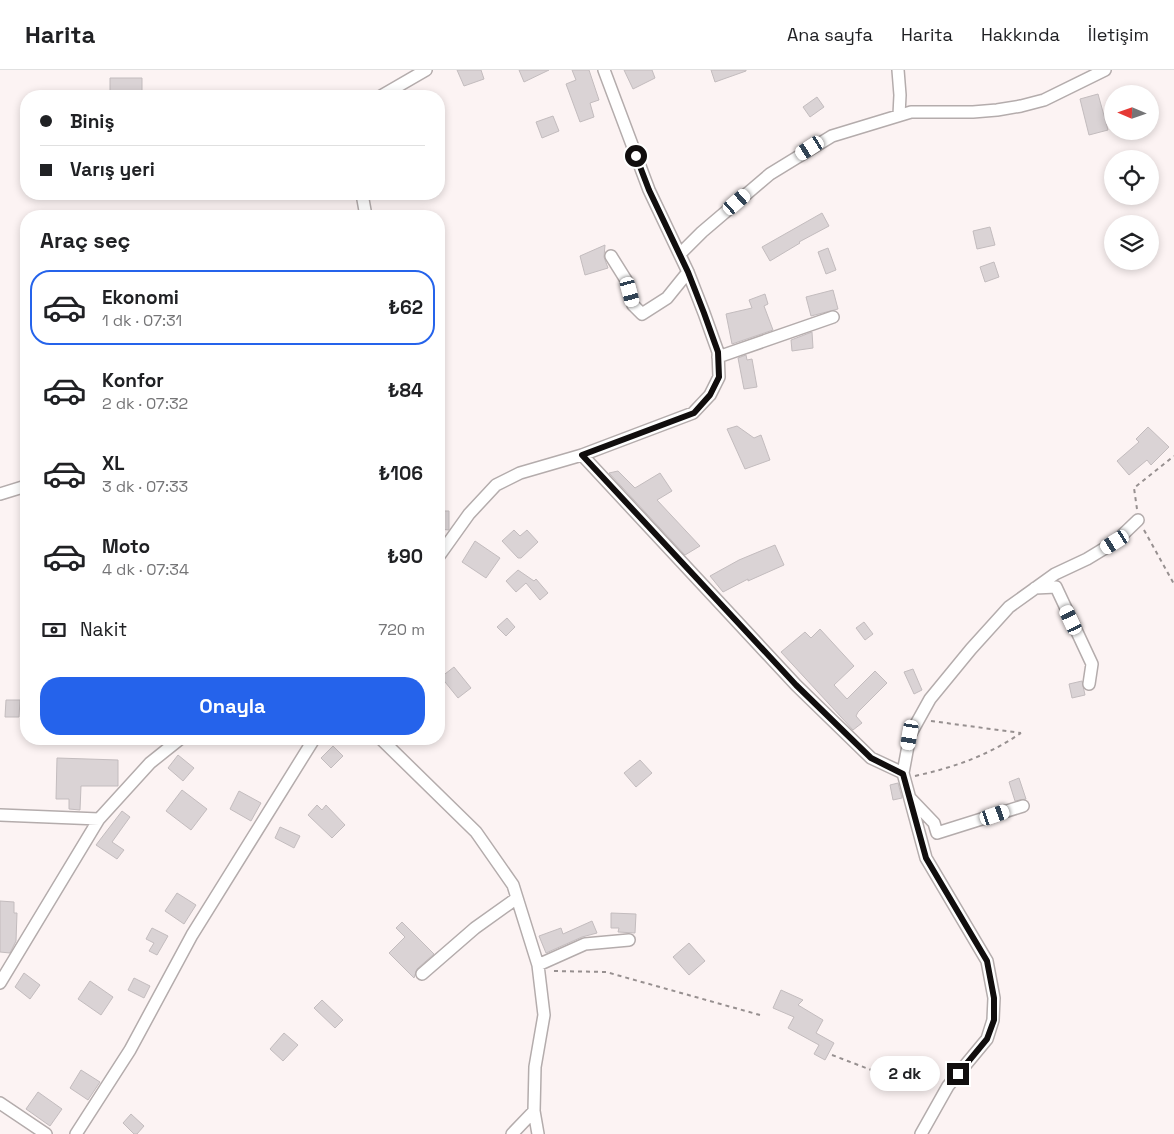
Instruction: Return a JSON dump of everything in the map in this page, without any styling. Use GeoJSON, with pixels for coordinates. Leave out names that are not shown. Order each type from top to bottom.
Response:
{"type":"FeatureCollection","features":[{"type":"Feature","properties":{"kind":"street"},"geometry":{"type":"LineString","coordinates":[[391,90],[426,70]]}},
{"type":"Feature","properties":{"kind":"street"},"geometry":{"type":"LineString","coordinates":[[445,547],[468,514],[496,485],[520,473],[582,455],[694,413],[710,395],[719,377],[718,357],[688,272],[649,190],[604,70]]}},
{"type":"Feature","properties":{"kind":"street"},"geometry":{"type":"LineString","coordinates":[[898,70],[899,115]]}},
{"type":"Feature","properties":{"kind":"street"},"geometry":{"type":"LineString","coordinates":[[680,254],[702,232],[770,174],[832,136],[911,112],[997,110],[1021,106],[1044,100],[1105,70]]}},
{"type":"Feature","properties":{"kind":"street"},"geometry":{"type":"LineString","coordinates":[[611,256],[626,280],[633,305],[642,314],[667,298],[688,272]]}},
{"type":"Feature","properties":{"kind":"street"},"geometry":{"type":"LineString","coordinates":[[718,357],[833,317]]}},
{"type":"Feature","properties":{"kind":"street"},"geometry":{"type":"LineString","coordinates":[[582,455],[796,685],[871,758],[904,776]]}},
{"type":"Feature","properties":{"kind":"street"},"geometry":{"type":"LineString","coordinates":[[0,494],[20,488]]}},
{"type":"Feature","properties":{"kind":"street"},"geometry":{"type":"LineString","coordinates":[[921,1134],[948,1086],[987,1039],[994,1020],[994,998],[987,961],[926,858],[904,776],[910,735],[930,699],[971,648],[1009,607],[1055,574],[1087,559],[1115,542],[1138,520]]}},
{"type":"Feature","properties":{"kind":"street"},"geometry":{"type":"LineString","coordinates":[[1033,588],[1056,587],[1092,664],[1089,684]]}},
{"type":"Feature","properties":{"kind":"street"},"geometry":{"type":"LineString","coordinates":[[0,983],[99,818],[150,763],[172,745]]}},
{"type":"Feature","properties":{"kind":"street"},"geometry":{"type":"LineString","coordinates":[[76,1134],[130,1050],[192,936],[310,745]]}},
{"type":"Feature","properties":{"kind":"street"},"geometry":{"type":"LineString","coordinates":[[387,745],[476,832],[513,885],[538,968],[544,1015],[535,1067],[534,1111],[538,1134]]}},
{"type":"Feature","properties":{"kind":"street"},"geometry":{"type":"LineString","coordinates":[[910,798],[934,823],[937,833],[1023,806]]}},
{"type":"Feature","properties":{"kind":"street"},"geometry":{"type":"LineString","coordinates":[[0,815],[99,818]]}},
{"type":"Feature","properties":{"kind":"street"},"geometry":{"type":"LineString","coordinates":[[422,974],[475,928],[517,898]]}},
{"type":"Feature","properties":{"kind":"street"},"geometry":{"type":"LineString","coordinates":[[538,968],[584,944],[629,940]]}},
{"type":"Feature","properties":{"kind":"street"},"geometry":{"type":"LineString","coordinates":[[0,1103],[46,1134]]}},
{"type":"Feature","properties":{"kind":"street"},"geometry":{"type":"LineString","coordinates":[[512,1134],[534,1111]]}},
{"type":"Feature","properties":{"kind":"path"},"geometry":{"type":"LineString","coordinates":[[1174,456],[1134,488],[1138,520],[1174,584]]}},
{"type":"Feature","properties":{"kind":"path"},"geometry":{"type":"LineString","coordinates":[[904,776],[952,768],[998,748],[1021,733],[918,720]]}},
{"type":"Feature","properties":{"kind":"path"},"geometry":{"type":"LineString","coordinates":[[538,968],[606,972],[760,1015]]}},
{"type":"Feature","properties":{"kind":"path"},"geometry":{"type":"LineString","coordinates":[[832,1056],[895,1079],[948,1086]]}},
{"type":"Feature","properties":{"kind":"building"},"geometry":{"type":"Polygon","coordinates":[[[457,70],[481,70],[484,79],[464,86],[457,70]]]}},
{"type":"Feature","properties":{"kind":"building"},"geometry":{"type":"Polygon","coordinates":[[[519,70],[549,70],[524,82],[519,70]]]}},
{"type":"Feature","properties":{"kind":"building"},"geometry":{"type":"Polygon","coordinates":[[[572,70],[589,70],[599,100],[590,103],[594,117],[580,122],[566,84],[576,80],[572,70]]]}},
{"type":"Feature","properties":{"kind":"building"},"geometry":{"type":"Polygon","coordinates":[[[624,70],[652,70],[655,78],[633,89],[624,70]]]}},
{"type":"Feature","properties":{"kind":"building"},"geometry":{"type":"Polygon","coordinates":[[[711,70],[746,70],[746,71],[715,82],[711,70]]]}},
{"type":"Feature","properties":{"kind":"building"},"geometry":{"type":"Polygon","coordinates":[[[110,78],[142,78],[142,90],[110,90],[110,78]]]}},
{"type":"Feature","properties":{"kind":"building"},"geometry":{"type":"Polygon","coordinates":[[[1098,94],[1104,116],[1104,131],[1089,135],[1080,99],[1098,94]]]}},
{"type":"Feature","properties":{"kind":"building"},"geometry":{"type":"Polygon","coordinates":[[[817,97],[824,107],[810,117],[803,107],[817,97]]]}},
{"type":"Feature","properties":{"kind":"building"},"geometry":{"type":"Polygon","coordinates":[[[553,116],[559,131],[542,138],[536,122],[553,116]]]}},
{"type":"Feature","properties":{"kind":"building"},"geometry":{"type":"Polygon","coordinates":[[[822,213],[829,226],[799,242],[770,261],[762,247],[822,213]]]}},
{"type":"Feature","properties":{"kind":"building"},"geometry":{"type":"Polygon","coordinates":[[[990,227],[995,245],[977,249],[973,231],[990,227]]]}},
{"type":"Feature","properties":{"kind":"building"},"geometry":{"type":"Polygon","coordinates":[[[605,245],[604,257],[608,268],[585,275],[580,256],[605,245]]]}},
{"type":"Feature","properties":{"kind":"building"},"geometry":{"type":"Polygon","coordinates":[[[828,248],[836,270],[826,274],[818,252],[828,248]]]}},
{"type":"Feature","properties":{"kind":"building"},"geometry":{"type":"Polygon","coordinates":[[[994,262],[999,277],[985,282],[980,267],[994,262]]]}},
{"type":"Feature","properties":{"kind":"building"},"geometry":{"type":"Polygon","coordinates":[[[833,290],[838,309],[811,316],[806,297],[833,290]]]}},
{"type":"Feature","properties":{"kind":"building"},"geometry":{"type":"Polygon","coordinates":[[[765,294],[768,304],[764,306],[773,330],[732,344],[726,314],[752,308],[749,300],[765,294]]]}},
{"type":"Feature","properties":{"kind":"building"},"geometry":{"type":"Polygon","coordinates":[[[812,332],[813,348],[792,351],[791,340],[812,332]]]}},
{"type":"Feature","properties":{"kind":"building"},"geometry":{"type":"Polygon","coordinates":[[[746,355],[747,360],[752,359],[757,387],[744,389],[738,358],[746,355]]]}},
{"type":"Feature","properties":{"kind":"building"},"geometry":{"type":"Polygon","coordinates":[[[737,426],[754,438],[761,435],[770,460],[745,469],[727,429],[737,426]]]}},
{"type":"Feature","properties":{"kind":"building"},"geometry":{"type":"Polygon","coordinates":[[[1148,427],[1169,447],[1151,465],[1147,460],[1129,475],[1117,461],[1139,442],[1136,439],[1148,427]]]}},
{"type":"Feature","properties":{"kind":"building"},"geometry":{"type":"Polygon","coordinates":[[[618,471],[635,488],[660,473],[672,491],[657,500],[700,546],[685,555],[609,473],[618,471]]]}},
{"type":"Feature","properties":{"kind":"building"},"geometry":{"type":"Polygon","coordinates":[[[445,511],[449,511],[449,530],[445,530],[445,511]]]}},
{"type":"Feature","properties":{"kind":"building"},"geometry":{"type":"Polygon","coordinates":[[[514,530],[520,536],[527,530],[538,542],[521,558],[518,558],[502,541],[514,530]]]}},
{"type":"Feature","properties":{"kind":"building"},"geometry":{"type":"Polygon","coordinates":[[[475,541],[500,558],[486,578],[462,562],[475,541]]]}},
{"type":"Feature","properties":{"kind":"building"},"geometry":{"type":"Polygon","coordinates":[[[775,545],[784,565],[748,581],[748,579],[723,592],[710,576],[739,560],[775,545]]]}},
{"type":"Feature","properties":{"kind":"building"},"geometry":{"type":"Polygon","coordinates":[[[518,570],[534,581],[536,579],[548,593],[540,600],[526,583],[516,592],[506,581],[518,570]]]}},
{"type":"Feature","properties":{"kind":"building"},"geometry":{"type":"Polygon","coordinates":[[[507,618],[515,627],[506,636],[497,627],[507,618]]]}},
{"type":"Feature","properties":{"kind":"building"},"geometry":{"type":"Polygon","coordinates":[[[864,622],[873,634],[865,640],[856,628],[864,622]]]}},
{"type":"Feature","properties":{"kind":"building"},"geometry":{"type":"Polygon","coordinates":[[[820,629],[854,666],[834,685],[847,699],[875,671],[887,683],[858,712],[856,716],[862,723],[853,730],[781,652],[805,632],[811,638],[820,629]]]}},
{"type":"Feature","properties":{"kind":"building"},"geometry":{"type":"Polygon","coordinates":[[[454,667],[471,688],[458,698],[445,682],[445,674],[454,667]]]}},
{"type":"Feature","properties":{"kind":"building"},"geometry":{"type":"Polygon","coordinates":[[[913,669],[922,690],[914,694],[904,672],[913,669]]]}},
{"type":"Feature","properties":{"kind":"building"},"geometry":{"type":"Polygon","coordinates":[[[1082,681],[1085,695],[1072,698],[1069,684],[1082,681]]]}},
{"type":"Feature","properties":{"kind":"building"},"geometry":{"type":"Polygon","coordinates":[[[6,700],[20,700],[19,717],[5,717],[6,700]]]}},
{"type":"Feature","properties":{"kind":"building"},"geometry":{"type":"Polygon","coordinates":[[[333,746],[343,756],[331,768],[321,758],[333,746]]]}},
{"type":"Feature","properties":{"kind":"building"},"geometry":{"type":"Polygon","coordinates":[[[178,755],[194,768],[183,781],[168,768],[178,755]]]}},
{"type":"Feature","properties":{"kind":"building"},"geometry":{"type":"Polygon","coordinates":[[[57,758],[118,760],[118,786],[81,786],[80,810],[69,809],[69,799],[56,799],[57,758]]]}},
{"type":"Feature","properties":{"kind":"building"},"geometry":{"type":"Polygon","coordinates":[[[640,760],[652,773],[636,787],[624,773],[640,760]]]}},
{"type":"Feature","properties":{"kind":"building"},"geometry":{"type":"Polygon","coordinates":[[[1019,778],[1026,799],[1015,801],[1009,782],[1019,778]]]}},
{"type":"Feature","properties":{"kind":"building"},"geometry":{"type":"Polygon","coordinates":[[[898,783],[902,798],[893,800],[890,785],[898,783]]]}},
{"type":"Feature","properties":{"kind":"building"},"geometry":{"type":"Polygon","coordinates":[[[182,790],[207,809],[191,830],[166,811],[182,790]]]}},
{"type":"Feature","properties":{"kind":"building"},"geometry":{"type":"Polygon","coordinates":[[[239,791],[261,803],[251,821],[230,809],[239,791]]]}},
{"type":"Feature","properties":{"kind":"building"},"geometry":{"type":"Polygon","coordinates":[[[317,805],[322,810],[326,805],[345,825],[332,838],[308,815],[317,805]]]}},
{"type":"Feature","properties":{"kind":"building"},"geometry":{"type":"Polygon","coordinates":[[[122,811],[130,817],[112,842],[124,850],[117,859],[96,845],[122,811]]]}},
{"type":"Feature","properties":{"kind":"building"},"geometry":{"type":"Polygon","coordinates":[[[280,827],[300,836],[294,848],[275,838],[280,827]]]}},
{"type":"Feature","properties":{"kind":"building"},"geometry":{"type":"Polygon","coordinates":[[[177,893],[196,905],[184,924],[165,911],[177,893]]]}},
{"type":"Feature","properties":{"kind":"building"},"geometry":{"type":"Polygon","coordinates":[[[0,901],[14,902],[14,913],[17,913],[16,941],[10,953],[0,952],[0,901]]]}},
{"type":"Feature","properties":{"kind":"building"},"geometry":{"type":"Polygon","coordinates":[[[611,913],[636,914],[635,933],[618,932],[619,928],[611,928],[611,913]]]}},
{"type":"Feature","properties":{"kind":"building"},"geometry":{"type":"Polygon","coordinates":[[[592,921],[597,933],[582,937],[546,953],[539,936],[561,928],[563,934],[592,921]]]}},
{"type":"Feature","properties":{"kind":"building"},"geometry":{"type":"Polygon","coordinates":[[[402,922],[434,954],[417,969],[414,978],[389,953],[405,937],[396,928],[402,922]]]}},
{"type":"Feature","properties":{"kind":"building"},"geometry":{"type":"Polygon","coordinates":[[[152,928],[168,936],[157,955],[149,951],[154,943],[146,939],[152,928]]]}},
{"type":"Feature","properties":{"kind":"building"},"geometry":{"type":"Polygon","coordinates":[[[689,943],[705,961],[689,975],[673,957],[689,943]]]}},
{"type":"Feature","properties":{"kind":"building"},"geometry":{"type":"Polygon","coordinates":[[[24,973],[40,985],[30,999],[15,987],[24,973]]]}},
{"type":"Feature","properties":{"kind":"building"},"geometry":{"type":"Polygon","coordinates":[[[134,978],[150,986],[144,998],[128,990],[134,978]]]}},
{"type":"Feature","properties":{"kind":"building"},"geometry":{"type":"Polygon","coordinates":[[[90,981],[113,997],[101,1015],[78,999],[90,981]]]}},
{"type":"Feature","properties":{"kind":"building"},"geometry":{"type":"Polygon","coordinates":[[[781,990],[803,1000],[798,1005],[823,1020],[816,1033],[834,1043],[825,1060],[814,1054],[819,1045],[788,1028],[794,1017],[773,1008],[781,990]]]}},
{"type":"Feature","properties":{"kind":"building"},"geometry":{"type":"Polygon","coordinates":[[[322,1000],[343,1020],[335,1028],[314,1008],[322,1000]]]}},
{"type":"Feature","properties":{"kind":"building"},"geometry":{"type":"Polygon","coordinates":[[[284,1033],[298,1045],[283,1061],[270,1049],[284,1033]]]}},
{"type":"Feature","properties":{"kind":"building"},"geometry":{"type":"Polygon","coordinates":[[[81,1070],[100,1082],[88,1100],[70,1088],[81,1070]]]}},
{"type":"Feature","properties":{"kind":"building"},"geometry":{"type":"Polygon","coordinates":[[[38,1092],[62,1109],[50,1126],[26,1109],[38,1092]]]}},
{"type":"Feature","properties":{"kind":"building"},"geometry":{"type":"Polygon","coordinates":[[[131,1114],[144,1126],[137,1134],[134,1134],[123,1123],[131,1114]]]}},
{"type":"Feature","properties":{"kind":"route"},"geometry":{"type":"LineString","coordinates":[[636,156],[649,190],[688,272],[704,313],[718,352],[719,377],[710,395],[694,413],[582,455],[796,685],[871,758],[903,774],[926,858],[987,961],[994,998],[994,1020],[987,1039],[958,1074]]}}]}
